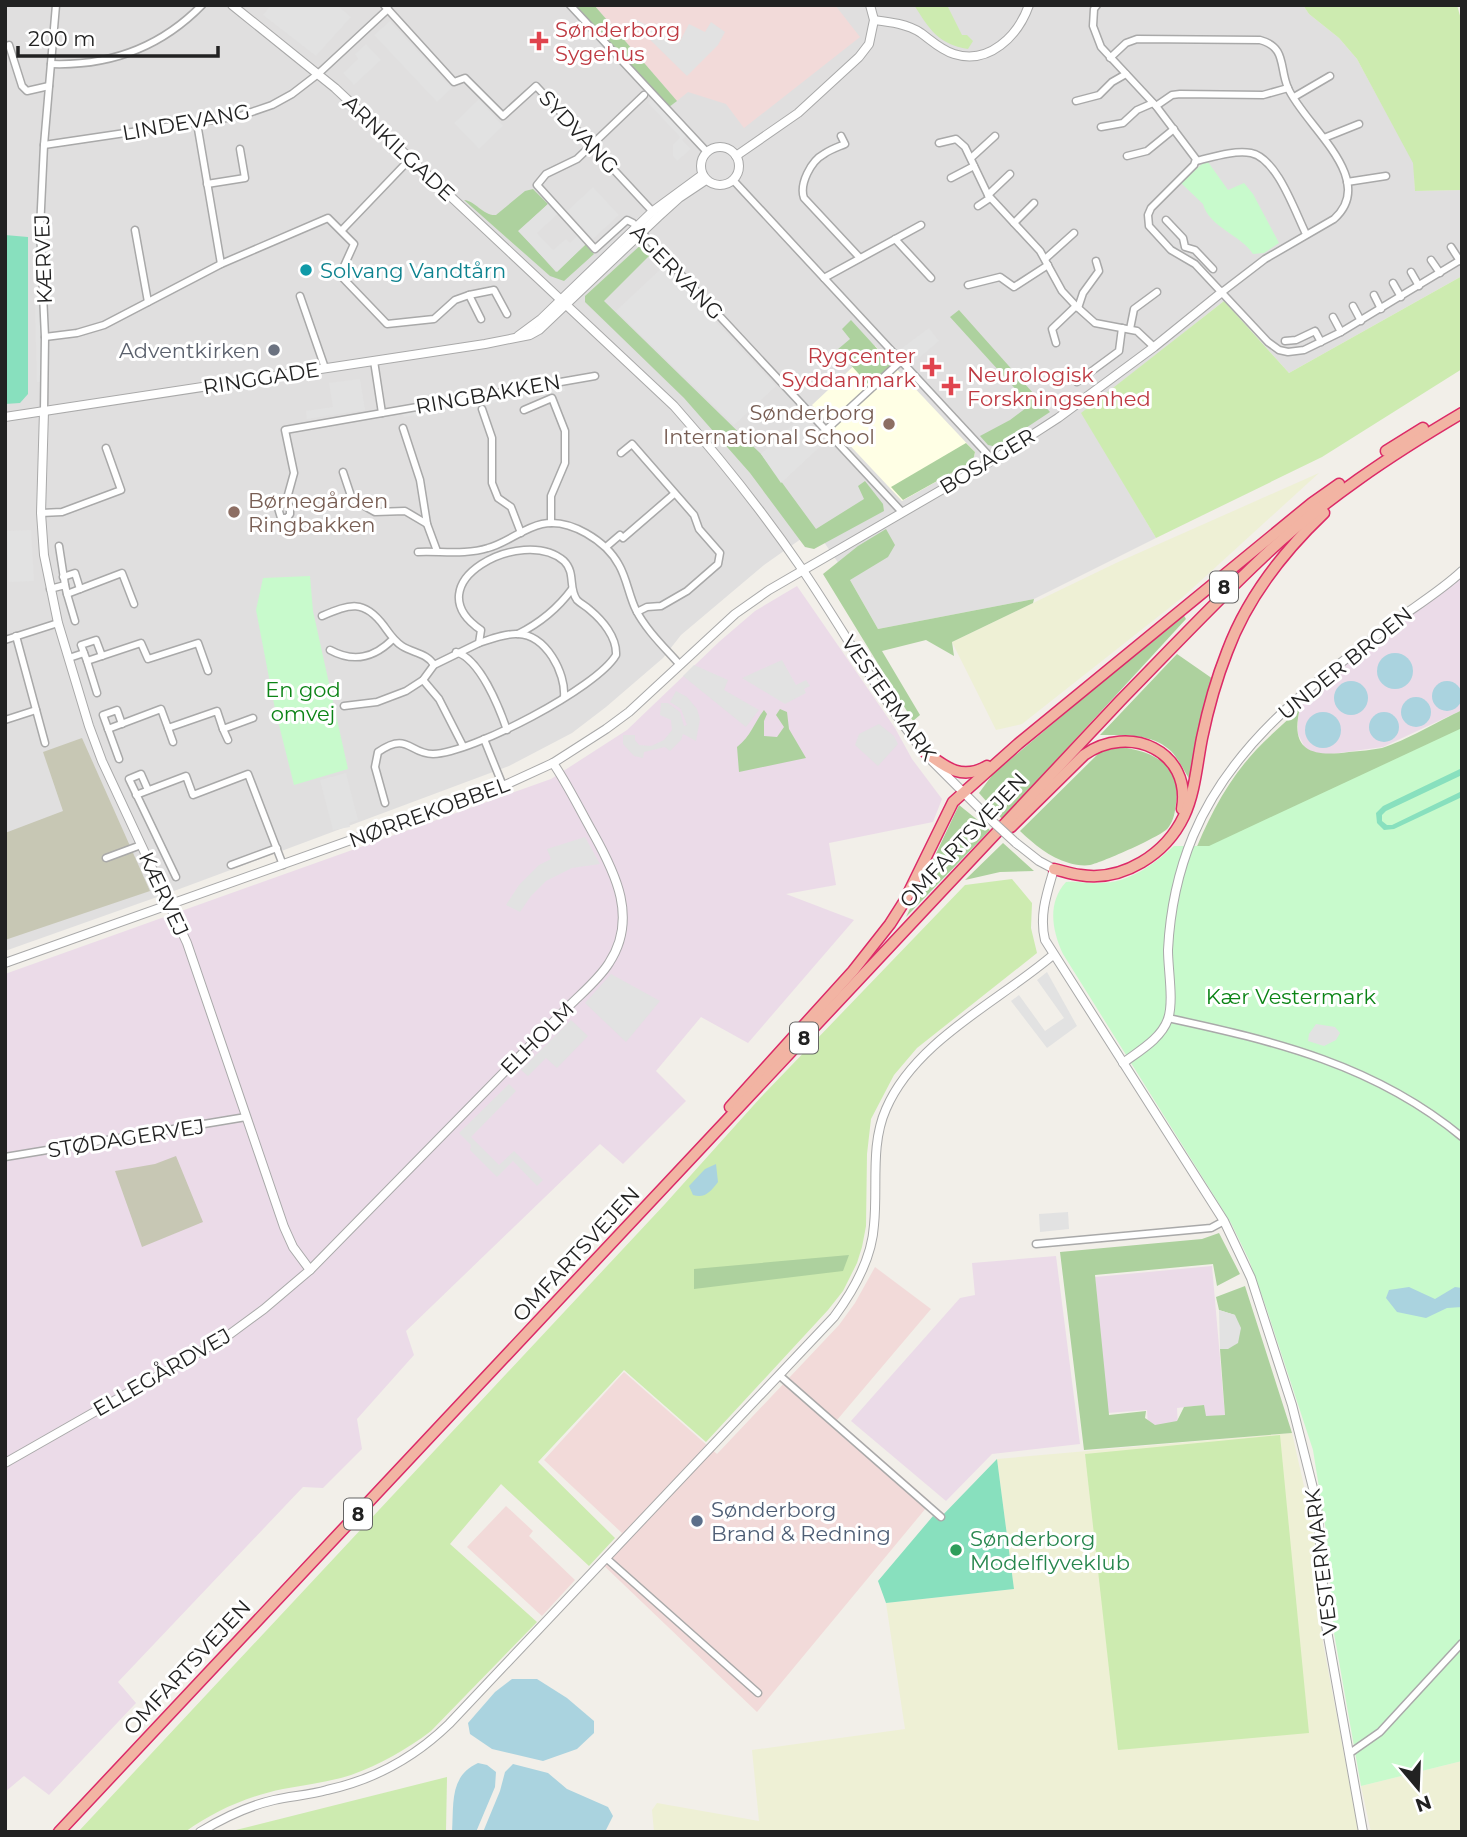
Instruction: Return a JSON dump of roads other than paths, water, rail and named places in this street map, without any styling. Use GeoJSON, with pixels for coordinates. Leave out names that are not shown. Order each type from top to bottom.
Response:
{"type":"FeatureCollection","features":[{"type":"Feature","properties":{"kind":"highway","name":"8"},"geometry":{"type":"LineString","coordinates":[[1120,701],[1235,576],[1339,484],[1406,438],[1462,405]]}},
{"type":"Feature","properties":{"kind":"highway","name":"8"},"geometry":{"type":"LineString","coordinates":[[1120,701],[1281,541],[1343,489],[1462,413]]}},
{"type":"Feature","properties":{"kind":"highway"},"geometry":{"type":"LineString","coordinates":[[1054,869],[1081,876],[1116,874],[1151,856],[1167,841],[1186,810],[1203,734],[1227,651],[1262,583],[1304,532],[1333,504],[1425,435]]}},
{"type":"Feature","properties":{"kind":"highway"},"geometry":{"type":"LineString","coordinates":[[657,1195],[700,1141],[875,944],[904,902],[953,802],[1018,744],[1311,503],[1339,484]]}},
{"type":"Feature","properties":{"kind":"highway","name":"OMFARTSVEJEN"},"geometry":{"type":"LineString","coordinates":[[59,1832],[1120,701]]}},
{"type":"Feature","properties":{"kind":"highway"},"geometry":{"type":"LineString","coordinates":[[952,881],[995,844],[1084,755],[1107,742],[1119,740],[1145,743],[1166,757],[1174,767],[1180,779],[1183,804],[1175,830]]}},
{"type":"Feature","properties":{"kind":"highway"},"geometry":{"type":"LineString","coordinates":[[921,748],[950,770],[964,774],[984,768],[1018,744]]}},
{"type":"Feature","properties":{"kind":"street","name":"KÆRVEJ"},"geometry":{"type":"LineString","coordinates":[[56,5],[40,229],[45,337],[41,513],[50,589],[89,726],[187,943],[289,1239],[310,1270]]}},
{"type":"Feature","properties":{"kind":"street"},"geometry":{"type":"LineString","coordinates":[[51,64],[98,62],[140,49],[178,27],[202,5]]}},
{"type":"Feature","properties":{"kind":"street","name":"ARNKILGADE"},"geometry":{"type":"LineString","coordinates":[[232,5],[318,74],[563,303]]}},
{"type":"Feature","properties":{"kind":"street"},"geometry":{"type":"LineString","coordinates":[[570,5],[707,152]]}},
{"type":"Feature","properties":{"kind":"street"},"geometry":{"type":"LineString","coordinates":[[736,156],[798,113],[859,57],[869,44],[874,20],[870,5]]}},
{"type":"Feature","properties":{"kind":"street"},"geometry":{"type":"LineString","coordinates":[[874,20],[904,25],[951,53],[974,56],[999,47],[1009,38],[1025,16],[1029,5]]}},
{"type":"Feature","properties":{"kind":"street"},"geometry":{"type":"LineString","coordinates":[[1097,5],[1094,9],[1093,26],[1096,38],[1110,58],[1154,104],[1195,156],[1196,161]]}},
{"type":"Feature","properties":{"kind":"street","name":"SYDVANG"},"geometry":{"type":"LineString","coordinates":[[318,74],[386,7],[454,82],[465,78],[503,117],[536,86],[655,214]]}},
{"type":"Feature","properties":{"kind":"street"},"geometry":{"type":"LineString","coordinates":[[1110,58],[1126,43],[1138,39],[1269,42],[1276,49],[1287,88],[1324,138],[1347,182],[1387,176]]}},
{"type":"Feature","properties":{"kind":"street"},"geometry":{"type":"LineString","coordinates":[[9,45],[22,86],[27,91],[49,86]]}},
{"type":"Feature","properties":{"kind":"street","name":"LINDEVANG"},"geometry":{"type":"LineString","coordinates":[[44,145],[240,116],[272,105],[318,74]]}},
{"type":"Feature","properties":{"kind":"street"},"geometry":{"type":"LineString","coordinates":[[1076,101],[1098,95],[1126,74]]}},
{"type":"Feature","properties":{"kind":"street"},"geometry":{"type":"LineString","coordinates":[[1294,97],[1330,76]]}},
{"type":"Feature","properties":{"kind":"street"},"geometry":{"type":"LineString","coordinates":[[1101,127],[1123,123],[1137,110],[1172,95],[1264,95],[1287,88]]}},
{"type":"Feature","properties":{"kind":"street","name":"AGERVANG"},"geometry":{"type":"LineString","coordinates":[[645,96],[577,159],[546,174],[537,185],[596,249],[627,220],[639,229],[901,511]]}},
{"type":"Feature","properties":{"kind":"street"},"geometry":{"type":"LineString","coordinates":[[197,123],[221,264]]}},
{"type":"Feature","properties":{"kind":"street"},"geometry":{"type":"LineString","coordinates":[[1324,138],[1359,124]]}},
{"type":"Feature","properties":{"kind":"street"},"geometry":{"type":"LineString","coordinates":[[1127,156],[1147,151],[1174,129]]}},
{"type":"Feature","properties":{"kind":"street"},"geometry":{"type":"LineString","coordinates":[[841,136],[845,144],[821,155],[804,180],[802,192],[804,198],[860,258]]}},
{"type":"Feature","properties":{"kind":"street"},"geometry":{"type":"LineString","coordinates":[[951,178],[972,162],[995,136]]}},
{"type":"Feature","properties":{"kind":"street"},"geometry":{"type":"LineString","coordinates":[[939,143],[956,139],[972,162],[989,197],[1046,262],[1062,291],[1077,307],[1095,323],[1126,328],[1144,335],[1154,347]]}},
{"type":"Feature","properties":{"kind":"street"},"geometry":{"type":"LineString","coordinates":[[722,148],[736,156],[739,169],[733,180],[722,186],[710,183],[704,177],[701,163],[707,152],[722,148]]}},
{"type":"Feature","properties":{"kind":"street"},"geometry":{"type":"LineString","coordinates":[[207,184],[245,178],[240,149]]}},
{"type":"Feature","properties":{"kind":"street"},"geometry":{"type":"LineString","coordinates":[[1306,234],[1269,163],[1248,152],[1196,161],[1151,208],[1148,215],[1149,226],[1178,255],[1195,264],[1268,342],[1279,350],[1295,352],[1361,321],[1461,260],[1451,247]]}},
{"type":"Feature","properties":{"kind":"street"},"geometry":{"type":"LineString","coordinates":[[342,230],[410,159]]}},
{"type":"Feature","properties":{"kind":"street"},"geometry":{"type":"LineString","coordinates":[[978,206],[1010,174]]}},
{"type":"Feature","properties":{"kind":"street","name":"RINGGADE"},"geometry":{"type":"LineString","coordinates":[[5,417],[530,335],[540,330],[563,303],[655,214],[704,177]]}},
{"type":"Feature","properties":{"kind":"street"},"geometry":{"type":"LineString","coordinates":[[733,180],[993,460]]}},
{"type":"Feature","properties":{"kind":"street","name":"BOSAGER"},"geometry":{"type":"LineString","coordinates":[[802,569],[993,460],[1058,418],[1154,347],[1265,259],[1334,219],[1342,212],[1349,193],[1347,182]]}},
{"type":"Feature","properties":{"kind":"street"},"geometry":{"type":"LineString","coordinates":[[1014,223],[1034,203]]}},
{"type":"Feature","properties":{"kind":"street"},"geometry":{"type":"LineString","coordinates":[[45,337],[91,329],[221,264],[328,218],[354,244],[340,275],[387,324],[434,319],[455,300],[494,290],[507,314]]}},
{"type":"Feature","properties":{"kind":"street"},"geometry":{"type":"LineString","coordinates":[[1166,220],[1183,238],[1185,247]]}},
{"type":"Feature","properties":{"kind":"street"},"geometry":{"type":"LineString","coordinates":[[824,278],[921,225]]}},
{"type":"Feature","properties":{"kind":"street"},"geometry":{"type":"LineString","coordinates":[[135,230],[148,302]]}},
{"type":"Feature","properties":{"kind":"street"},"geometry":{"type":"LineString","coordinates":[[968,285],[1000,277],[1014,287],[1046,262],[1073,233]]}},
{"type":"Feature","properties":{"kind":"street"},"geometry":{"type":"LineString","coordinates":[[895,239],[931,278]]}},
{"type":"Feature","properties":{"kind":"street"},"geometry":{"type":"LineString","coordinates":[[1178,255],[1185,247]]}},
{"type":"Feature","properties":{"kind":"street"},"geometry":{"type":"LineString","coordinates":[[1185,247],[1195,250],[1213,269]]}},
{"type":"Feature","properties":{"kind":"street"},"geometry":{"type":"LineString","coordinates":[[1431,260],[1440,273]]}},
{"type":"Feature","properties":{"kind":"street"},"geometry":{"type":"LineString","coordinates":[[1056,344],[1052,328],[1077,307],[1083,293],[1099,271],[1096,261]]}},
{"type":"Feature","properties":{"kind":"street"},"geometry":{"type":"LineString","coordinates":[[1411,272],[1419,286]]}},
{"type":"Feature","properties":{"kind":"street"},"geometry":{"type":"LineString","coordinates":[[1393,283],[1401,297]]}},
{"type":"Feature","properties":{"kind":"street"},"geometry":{"type":"LineString","coordinates":[[1077,382],[1119,351],[1133,309],[1157,292]]}},
{"type":"Feature","properties":{"kind":"street"},"geometry":{"type":"LineString","coordinates":[[468,295],[481,319]]}},
{"type":"Feature","properties":{"kind":"street"},"geometry":{"type":"LineString","coordinates":[[1374,295],[1381,309]]}},
{"type":"Feature","properties":{"kind":"street"},"geometry":{"type":"LineString","coordinates":[[300,296],[324,368]]}},
{"type":"Feature","properties":{"kind":"street","name":"VESTERMARK"},"geometry":{"type":"LineString","coordinates":[[563,303],[674,406],[716,453],[802,569],[921,748],[963,793],[1016,843],[1054,869],[1043,909],[1042,928],[1053,955],[1224,1221],[1251,1278],[1292,1405],[1320,1524],[1326,1625],[1363,1832]]}},
{"type":"Feature","properties":{"kind":"street"},"geometry":{"type":"LineString","coordinates":[[1353,306],[1361,321]]}},
{"type":"Feature","properties":{"kind":"street"},"geometry":{"type":"LineString","coordinates":[[1333,317],[1341,332]]}},
{"type":"Feature","properties":{"kind":"street"},"geometry":{"type":"LineString","coordinates":[[1285,341],[1296,340],[1315,331],[1321,342]]}},
{"type":"Feature","properties":{"kind":"street"},"geometry":{"type":"LineString","coordinates":[[374,361],[382,413]]}},
{"type":"Feature","properties":{"kind":"street"},"geometry":{"type":"LineString","coordinates":[[826,430],[901,361]]}},
{"type":"Feature","properties":{"kind":"street","name":"RINGBAKKEN"},"geometry":{"type":"LineString","coordinates":[[286,502],[294,472],[285,430],[595,376]]}},
{"type":"Feature","properties":{"kind":"street"},"geometry":{"type":"LineString","coordinates":[[524,410],[552,398],[565,431],[565,463],[551,496],[551,523]]}},
{"type":"Feature","properties":{"kind":"street"},"geometry":{"type":"LineString","coordinates":[[482,409],[492,438],[492,483],[498,498],[511,507],[521,533]]}},
{"type":"Feature","properties":{"kind":"street"},"geometry":{"type":"LineString","coordinates":[[403,428],[420,480],[427,524],[437,551]]}},
{"type":"Feature","properties":{"kind":"street"},"geometry":{"type":"LineString","coordinates":[[621,453],[632,444],[694,515],[699,529],[720,552],[718,564],[687,592],[661,606],[647,607],[637,612]]}},
{"type":"Feature","properties":{"kind":"street"},"geometry":{"type":"LineString","coordinates":[[41,513],[62,512],[121,490],[106,448]]}},
{"type":"Feature","properties":{"kind":"street"},"geometry":{"type":"LineString","coordinates":[[343,471],[352,499],[375,512],[405,511],[427,524]]}},
{"type":"Feature","properties":{"kind":"street"},"geometry":{"type":"LineString","coordinates":[[606,547],[620,535],[623,538],[674,494]]}},
{"type":"Feature","properties":{"kind":"street"},"geometry":{"type":"LineString","coordinates":[[418,552],[481,550],[541,524],[551,523],[580,531],[606,547],[620,566],[637,612],[680,665]]}},
{"type":"Feature","properties":{"kind":"street"},"geometry":{"type":"LineString","coordinates":[[59,546],[63,577],[75,621]]}},
{"type":"Feature","properties":{"kind":"street"},"geometry":{"type":"LineString","coordinates":[[344,706],[390,698],[423,680],[433,665],[456,652],[530,628],[561,604],[572,589],[573,580],[563,561],[545,551],[527,548],[487,562],[468,575],[459,587],[458,597],[464,615],[471,624],[496,638]]}},
{"type":"Feature","properties":{"kind":"street","name":"NØRREKOBBEL"},"geometry":{"type":"LineString","coordinates":[[5,963],[503,786],[553,763],[629,712],[735,614],[802,569]]}},
{"type":"Feature","properties":{"kind":"street","name":"UNDER BROEN"},"geometry":{"type":"LineString","coordinates":[[1168,1018],[1168,946],[1175,897],[1193,836],[1220,785],[1266,727],[1310,687],[1462,571]]}},
{"type":"Feature","properties":{"kind":"street"},"geometry":{"type":"LineString","coordinates":[[63,577],[75,573],[80,589]]}},
{"type":"Feature","properties":{"kind":"street"},"geometry":{"type":"LineString","coordinates":[[67,594],[122,573],[134,604]]}},
{"type":"Feature","properties":{"kind":"street"},"geometry":{"type":"LineString","coordinates":[[50,589],[65,585]]}},
{"type":"Feature","properties":{"kind":"street"},"geometry":{"type":"LineString","coordinates":[[385,803],[375,767],[378,752],[385,747],[401,743],[432,754],[484,739],[507,730],[564,697],[613,660],[617,648],[607,628],[579,602],[572,589]]}},
{"type":"Feature","properties":{"kind":"street"},"geometry":{"type":"LineString","coordinates":[[561,604],[579,602]]}},
{"type":"Feature","properties":{"kind":"street"},"geometry":{"type":"LineString","coordinates":[[322,616],[349,606],[366,608],[376,615],[393,639],[410,650],[427,656],[433,665]]}},
{"type":"Feature","properties":{"kind":"street"},"geometry":{"type":"LineString","coordinates":[[5,640],[58,623]]}},
{"type":"Feature","properties":{"kind":"street"},"geometry":{"type":"LineString","coordinates":[[530,628],[530,637]]}},
{"type":"Feature","properties":{"kind":"street"},"geometry":{"type":"LineString","coordinates":[[470,658],[481,630]]}},
{"type":"Feature","properties":{"kind":"street"},"geometry":{"type":"LineString","coordinates":[[518,634],[530,637],[550,654],[565,686],[564,697]]}},
{"type":"Feature","properties":{"kind":"street"},"geometry":{"type":"LineString","coordinates":[[16,636],[45,743]]}},
{"type":"Feature","properties":{"kind":"street"},"geometry":{"type":"LineString","coordinates":[[330,650],[342,657],[361,658],[376,653],[393,639]]}},
{"type":"Feature","properties":{"kind":"street"},"geometry":{"type":"LineString","coordinates":[[97,693],[81,645],[96,640],[102,656]]}},
{"type":"Feature","properties":{"kind":"street"},"geometry":{"type":"LineString","coordinates":[[87,661],[141,643],[151,668]]}},
{"type":"Feature","properties":{"kind":"street"},"geometry":{"type":"LineString","coordinates":[[148,660],[198,643],[208,671]]}},
{"type":"Feature","properties":{"kind":"street"},"geometry":{"type":"LineString","coordinates":[[456,652],[470,658],[491,693],[507,730]]}},
{"type":"Feature","properties":{"kind":"street"},"geometry":{"type":"LineString","coordinates":[[69,658],[84,653]]}},
{"type":"Feature","properties":{"kind":"street"},"geometry":{"type":"LineString","coordinates":[[423,680],[439,699],[464,746]]}},
{"type":"Feature","properties":{"kind":"street"},"geometry":{"type":"LineString","coordinates":[[565,686],[575,690]]}},
{"type":"Feature","properties":{"kind":"street"},"geometry":{"type":"LineString","coordinates":[[108,729],[161,709],[173,742]]}},
{"type":"Feature","properties":{"kind":"street"},"geometry":{"type":"LineString","coordinates":[[5,720],[36,710]]}},
{"type":"Feature","properties":{"kind":"street"},"geometry":{"type":"LineString","coordinates":[[119,759],[103,715],[117,710],[122,724]]}},
{"type":"Feature","properties":{"kind":"street"},"geometry":{"type":"LineString","coordinates":[[168,728],[217,710],[228,740]]}},
{"type":"Feature","properties":{"kind":"street"},"geometry":{"type":"LineString","coordinates":[[223,729],[253,718]]}},
{"type":"Feature","properties":{"kind":"street"},"geometry":{"type":"LineString","coordinates":[[89,726],[105,721]]}},
{"type":"Feature","properties":{"kind":"street"},"geometry":{"type":"LineString","coordinates":[[484,739],[503,786]]}},
{"type":"Feature","properties":{"kind":"street","name":"ELHOLM"},"geometry":{"type":"LineString","coordinates":[[310,1270],[599,976],[614,954],[623,930],[624,910],[618,883],[553,763]]}},
{"type":"Feature","properties":{"kind":"street"},"geometry":{"type":"LineString","coordinates":[[148,790],[141,774],[129,779],[176,877]]}},
{"type":"Feature","properties":{"kind":"street"},"geometry":{"type":"LineString","coordinates":[[136,795],[186,776],[193,795],[248,774],[283,865]]}},
{"type":"Feature","properties":{"kind":"street"},"geometry":{"type":"LineString","coordinates":[[118,794],[132,787]]}},
{"type":"Feature","properties":{"kind":"street"},"geometry":{"type":"LineString","coordinates":[[106,859],[141,845]]}},
{"type":"Feature","properties":{"kind":"street"},"geometry":{"type":"LineString","coordinates":[[231,865],[277,848]]}},
{"type":"Feature","properties":{"kind":"street"},"geometry":{"type":"LineString","coordinates":[[200,1832],[250,1807],[350,1784],[384,1770],[416,1751],[449,1724],[834,1317],[850,1295],[864,1265],[874,1228],[876,1154],[880,1130],[886,1109],[904,1075],[929,1050],[1053,955]]}},
{"type":"Feature","properties":{"kind":"street"},"geometry":{"type":"LineString","coordinates":[[1124,1063],[1154,1039],[1168,1018],[1252,1036],[1313,1054],[1347,1068],[1414,1103],[1462,1137]]}},
{"type":"Feature","properties":{"kind":"street","name":"STØDAGERVEJ"},"geometry":{"type":"LineString","coordinates":[[5,1157],[246,1116]]}},
{"type":"Feature","properties":{"kind":"street"},"geometry":{"type":"LineString","coordinates":[[1036,1244],[1211,1228],[1224,1221]]}},
{"type":"Feature","properties":{"kind":"street","name":"ELLEGÅRDVEJ"},"geometry":{"type":"LineString","coordinates":[[5,1463],[226,1337],[310,1270]]}},
{"type":"Feature","properties":{"kind":"street"},"geometry":{"type":"LineString","coordinates":[[779,1375],[941,1517]]}},
{"type":"Feature","properties":{"kind":"street"},"geometry":{"type":"LineString","coordinates":[[606,1558],[758,1693]]}},
{"type":"Feature","properties":{"kind":"street"},"geometry":{"type":"LineString","coordinates":[[1349,1753],[1380,1732],[1462,1643]]}},
{"type":"Feature","properties":{"kind":"water"},"geometry":{"type":"Polygon","coordinates":[[[1395,653],[1408,658],[1413,671],[1408,684],[1395,689],[1382,684],[1377,671],[1382,658],[1395,653]]]}},
{"type":"Feature","properties":{"kind":"water"},"geometry":{"type":"Polygon","coordinates":[[[1351,681],[1363,686],[1368,698],[1363,710],[1351,715],[1339,710],[1334,698],[1339,686],[1351,681]]]}},
{"type":"Feature","properties":{"kind":"water"},"geometry":{"type":"Polygon","coordinates":[[[1447,681],[1457,686],[1462,696],[1457,706],[1447,711],[1437,706],[1432,696],[1437,686],[1447,681]]]}},
{"type":"Feature","properties":{"kind":"water"},"geometry":{"type":"Polygon","coordinates":[[[1416,697],[1427,701],[1431,712],[1427,723],[1416,727],[1405,723],[1401,712],[1405,701],[1416,697]]]}},
{"type":"Feature","properties":{"kind":"water"},"geometry":{"type":"Polygon","coordinates":[[[1323,712],[1336,717],[1341,730],[1336,743],[1323,748],[1310,743],[1305,730],[1310,717],[1323,712]]]}},
{"type":"Feature","properties":{"kind":"water"},"geometry":{"type":"Polygon","coordinates":[[[1384,712],[1395,716],[1399,727],[1395,738],[1384,742],[1373,738],[1369,727],[1373,716],[1384,712]]]}},
{"type":"Feature","properties":{"kind":"water"},"geometry":{"type":"Polygon","coordinates":[[[716,1164],[718,1182],[704,1195],[693,1195],[689,1186],[705,1169],[716,1164]]]}},
{"type":"Feature","properties":{"kind":"water"},"geometry":{"type":"Polygon","coordinates":[[[1409,1287],[1435,1299],[1455,1287],[1462,1288],[1462,1307],[1447,1308],[1426,1318],[1397,1312],[1386,1298],[1389,1290],[1409,1287]]]}},
{"type":"Feature","properties":{"kind":"water"},"geometry":{"type":"Polygon","coordinates":[[[512,1679],[537,1679],[567,1698],[594,1721],[594,1733],[577,1749],[543,1761],[492,1749],[470,1734],[468,1723],[495,1692],[512,1679]]]}},
{"type":"Feature","properties":{"kind":"water"},"geometry":{"type":"Polygon","coordinates":[[[478,1763],[487,1765],[496,1772],[495,1787],[476,1832],[452,1832],[453,1801],[458,1783],[462,1775],[478,1763]]]}},
{"type":"Feature","properties":{"kind":"water"},"geometry":{"type":"Polygon","coordinates":[[[513,1764],[548,1773],[567,1789],[608,1807],[613,1816],[605,1832],[483,1832],[505,1772],[513,1764]]]}},
{"type":"Feature","properties":{"kind":"place","name":"Sønderborg Sygehus"},"geometry":{"type":"Point","coordinates":[539,41]}},
{"type":"Feature","properties":{"kind":"place","name":"Solvang Vandtårn"},"geometry":{"type":"Point","coordinates":[306,270]}},
{"type":"Feature","properties":{"kind":"place","name":"Adventkirken"},"geometry":{"type":"Point","coordinates":[274,350]}},
{"type":"Feature","properties":{"kind":"place","name":"Rygcenter Syddanmark"},"geometry":{"type":"Point","coordinates":[932,367]}},
{"type":"Feature","properties":{"kind":"place","name":"Neurologisk Forskningsenhed"},"geometry":{"type":"Point","coordinates":[951,386]}},
{"type":"Feature","properties":{"kind":"place","name":"Sønderborg International School"},"geometry":{"type":"Point","coordinates":[889,424]}},
{"type":"Feature","properties":{"kind":"place","name":"Børnegården Ringbakken"},"geometry":{"type":"Point","coordinates":[234,512]}},
{"type":"Feature","properties":{"kind":"place","name":"Sønderborg Brand & Redning"},"geometry":{"type":"Point","coordinates":[697,1521]}},
{"type":"Feature","properties":{"kind":"place","name":"Sønderborg Modelflyveklub"},"geometry":{"type":"Point","coordinates":[956,1550]}},
{"type":"Feature","properties":{"kind":"park label","name":"En god omvej"},"geometry":{"type":"Point","coordinates":[303,701]}},
{"type":"Feature","properties":{"kind":"park label","name":"Kær Vestermark"},"geometry":{"type":"Point","coordinates":[1291,996]}}]}
